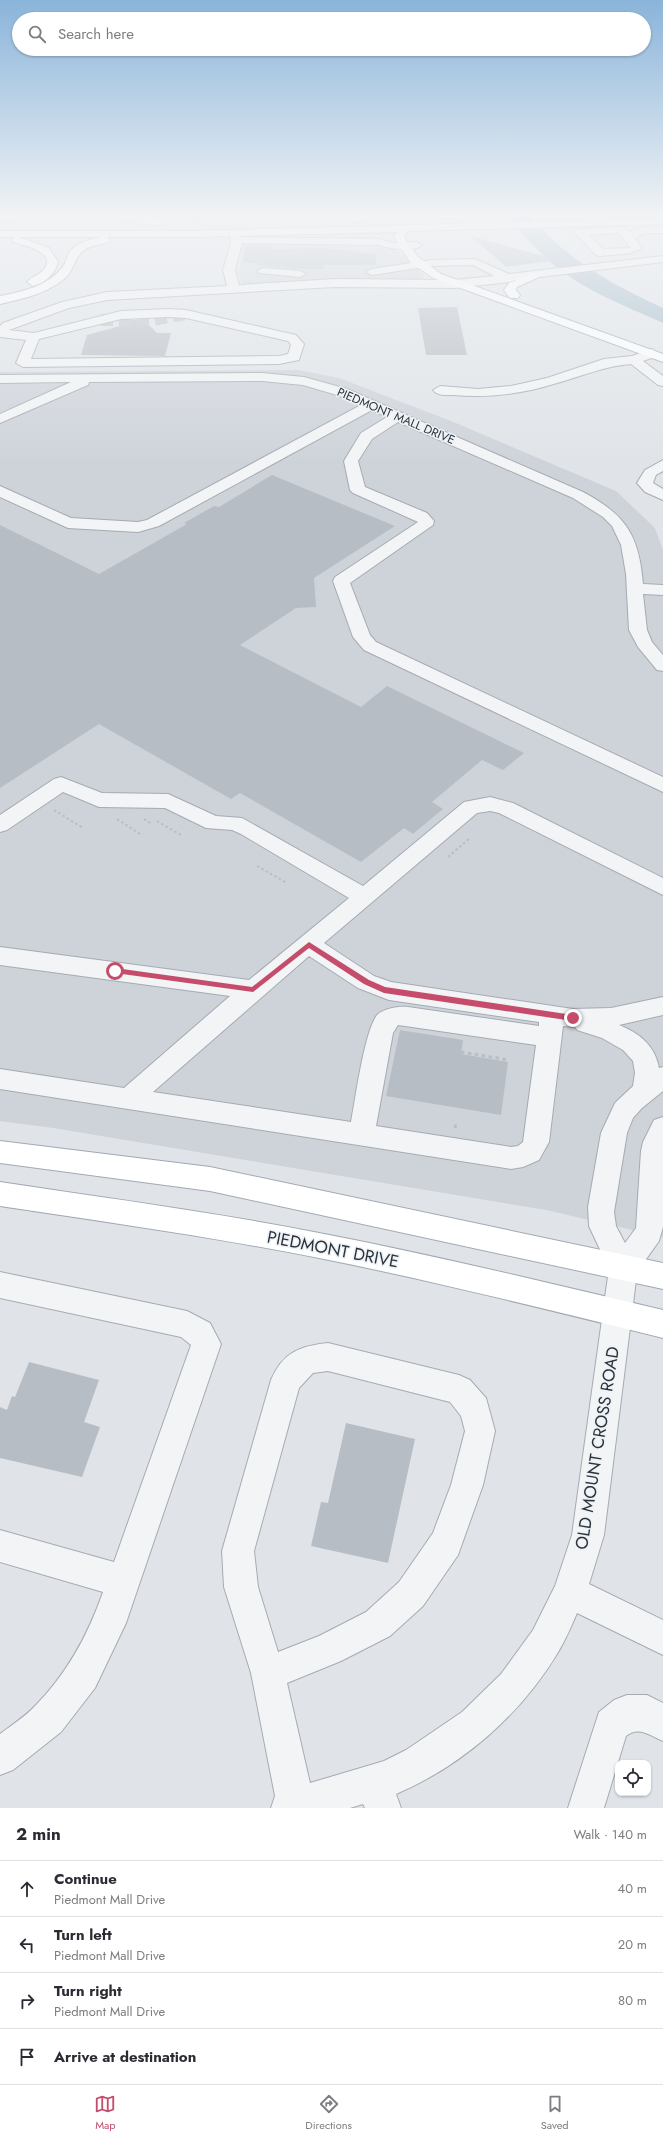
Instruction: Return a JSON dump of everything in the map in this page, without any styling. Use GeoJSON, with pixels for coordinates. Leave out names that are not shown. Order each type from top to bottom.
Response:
{"type":"FeatureCollection","features":[{"type":"Feature","properties":{"kind":"main road"},"geometry":{"type":"LineString","coordinates":[[0,300],[14,296]]}},
{"type":"Feature","properties":{"kind":"main road"},"geometry":{"type":"LineString","coordinates":[[492,296],[659,353]]}},
{"type":"Feature","properties":{"kind":"main road"},"geometry":{"type":"LineString","coordinates":[[517,296],[659,353]]}},
{"type":"Feature","properties":{"kind":"main road"},"geometry":{"type":"LineString","coordinates":[[0,1152],[210,1179],[663,1276]]}},
{"type":"Feature","properties":{"kind":"main road","name":"PIEDMONT DRIVE"},"geometry":{"type":"LineString","coordinates":[[0,1194],[253,1234],[353,1252],[470,1277],[663,1324]]}},
{"type":"Feature","properties":{"kind":"street"},"geometry":{"type":"LineString","coordinates":[[0,332],[7,326],[66,305],[94,298],[122,296]]}},
{"type":"Feature","properties":{"kind":"street"},"geometry":{"type":"LineString","coordinates":[[0,332],[34,337],[121,315],[168,313],[186,314],[292,338],[298,344],[294,357],[279,360],[23,363],[34,337]]}},
{"type":"Feature","properties":{"kind":"street"},"geometry":{"type":"LineString","coordinates":[[440,390],[457,392],[493,392],[540,384],[609,362],[634,360],[659,353]]}},
{"type":"Feature","properties":{"kind":"street"},"geometry":{"type":"LineString","coordinates":[[634,360],[663,382]]}},
{"type":"Feature","properties":{"kind":"street","name":"PIEDMONT MALL DRIVE"},"geometry":{"type":"LineString","coordinates":[[0,379],[247,376],[283,378],[329,387],[372,405],[578,495],[602,510],[618,524],[629,540],[636,618],[642,639],[663,666]]}},
{"type":"Feature","properties":{"kind":"street"},"geometry":{"type":"LineString","coordinates":[[0,419],[91,378]]}},
{"type":"Feature","properties":{"kind":"street"},"geometry":{"type":"LineString","coordinates":[[0,491],[68,523],[138,527],[153,523],[372,405]]}},
{"type":"Feature","properties":{"kind":"street"},"geometry":{"type":"LineString","coordinates":[[397,416],[366,436],[351,461],[358,490],[421,516],[426,521],[425,525],[341,580],[362,638],[370,646],[663,785]]}},
{"type":"Feature","properties":{"kind":"street"},"geometry":{"type":"LineString","coordinates":[[663,464],[650,473],[646,481],[647,487],[663,495]]}},
{"type":"Feature","properties":{"kind":"street"},"geometry":{"type":"LineString","coordinates":[[634,588],[663,590]]}},
{"type":"Feature","properties":{"kind":"street"},"geometry":{"type":"LineString","coordinates":[[0,825],[61,784],[90,798],[103,801],[168,801],[213,824],[235,823],[248,829],[365,897]]}},
{"type":"Feature","properties":{"kind":"street"},"geometry":{"type":"LineString","coordinates":[[128,1099],[253,990],[471,807],[485,804],[498,804],[663,887]]}},
{"type":"Feature","properties":{"kind":"street"},"geometry":{"type":"LineString","coordinates":[[309,944],[366,982],[384,990],[622,1036],[636,1045],[646,1061],[647,1076],[654,1082],[622,1113],[615,1128],[601,1220],[623,1268]]}},
{"type":"Feature","properties":{"kind":"street"},"geometry":{"type":"LineString","coordinates":[[0,956],[253,990]]}},
{"type":"Feature","properties":{"kind":"street"},"geometry":{"type":"LineString","coordinates":[[361,1135],[382,1027],[389,1018],[408,1016],[558,1024],[611,1017],[663,1006]]}},
{"type":"Feature","properties":{"kind":"street"},"geometry":{"type":"LineString","coordinates":[[0,1079],[511,1158],[528,1154],[536,1142],[558,1024]]}},
{"type":"Feature","properties":{"kind":"street","name":"OLD MOUNT CROSS ROAD"},"geometry":{"type":"LineString","coordinates":[[292,1807],[378,1796],[389,1778],[420,1763],[475,1725],[513,1686],[541,1648],[570,1592],[588,1535],[623,1268],[649,1232],[654,1151],[656,1142],[663,1128]]}},
{"type":"Feature","properties":{"kind":"street"},"geometry":{"type":"LineString","coordinates":[[0,1285],[187,1325],[200,1333],[206,1344],[122,1581],[109,1623],[83,1676],[48,1719],[0,1757]]}},
{"type":"Feature","properties":{"kind":"street"},"geometry":{"type":"LineString","coordinates":[[268,1673],[329,1649],[378,1624],[411,1594],[446,1543],[467,1486],[480,1431],[475,1409],[459,1390],[328,1356],[306,1360],[286,1380],[238,1551],[241,1587],[268,1673],[292,1807]]}},
{"type":"Feature","properties":{"kind":"street"},"geometry":{"type":"LineString","coordinates":[[0,1546],[122,1581]]}},
{"type":"Feature","properties":{"kind":"street"},"geometry":{"type":"LineString","coordinates":[[570,1592],[663,1638]]}},
{"type":"Feature","properties":{"kind":"street"},"geometry":{"type":"LineString","coordinates":[[586,1808],[612,1725],[627,1713],[647,1714],[663,1723]]}},
{"type":"Feature","properties":{"kind":"path"},"geometry":{"type":"LineString","coordinates":[[53,810],[82,828]]}},
{"type":"Feature","properties":{"kind":"path"},"geometry":{"type":"LineString","coordinates":[[111,815],[140,834]]}},
{"type":"Feature","properties":{"kind":"path"},"geometry":{"type":"LineString","coordinates":[[157,821],[181,835]]}},
{"type":"Feature","properties":{"kind":"path"},"geometry":{"type":"LineString","coordinates":[[448,857],[470,838]]}},
{"type":"Feature","properties":{"kind":"path"},"geometry":{"type":"LineString","coordinates":[[258,866],[286,883]]}},
{"type":"Feature","properties":{"kind":"path"},"geometry":{"type":"LineString","coordinates":[[461,1052],[509,1060]]}},
{"type":"Feature","properties":{"kind":"shaded area"},"geometry":{"type":"Polygon","coordinates":[[[298,370],[339,378],[451,421],[616,491],[655,528],[663,550],[663,1237],[546,1210],[53,1128],[0,1121],[0,372],[298,370]]]}},
{"type":"Feature","properties":{"kind":"water"},"geometry":{"type":"Polygon","coordinates":[[[605,296],[639,296],[663,308],[663,323],[605,296]]]}},
{"type":"Feature","properties":{"kind":"building"},"geometry":{"type":"Polygon","coordinates":[[[457,307],[467,355],[426,355],[418,308],[457,307]]]}},
{"type":"Feature","properties":{"kind":"building"},"geometry":{"type":"Polygon","coordinates":[[[128,320],[144,320],[157,333],[171,333],[165,356],[81,355],[87,335],[127,324],[128,320]]]}},
{"type":"Feature","properties":{"kind":"building"},"geometry":{"type":"Polygon","coordinates":[[[272,475],[395,526],[314,578],[316,607],[296,608],[240,645],[361,707],[387,686],[524,753],[503,770],[482,760],[432,802],[443,809],[413,834],[404,828],[361,862],[240,793],[231,799],[99,724],[0,788],[0,525],[99,574],[187,524],[184,523],[214,506],[219,507],[272,475]]]}},
{"type":"Feature","properties":{"kind":"building"},"geometry":{"type":"Polygon","coordinates":[[[400,1030],[463,1040],[461,1054],[508,1062],[501,1115],[386,1096],[400,1030]]]}},
{"type":"Feature","properties":{"kind":"building"},"geometry":{"type":"Polygon","coordinates":[[[29,1362],[99,1380],[84,1422],[100,1427],[82,1477],[0,1458],[0,1407],[7,1410],[12,1396],[15,1397],[29,1362]]]}},
{"type":"Feature","properties":{"kind":"building"},"geometry":{"type":"Polygon","coordinates":[[[346,1423],[415,1439],[388,1563],[311,1546],[321,1502],[328,1503],[346,1423]]]}},
{"type":"Feature","properties":{"kind":"tunnel"},"geometry":{"type":"LineString","coordinates":[[101,320],[152,320],[186,314]]}},
{"type":"Feature","properties":{"kind":"route"},"geometry":{"type":"LineString","coordinates":[[115,971],[253,990],[309,944],[366,982],[384,990],[573,1018]]}}]}
